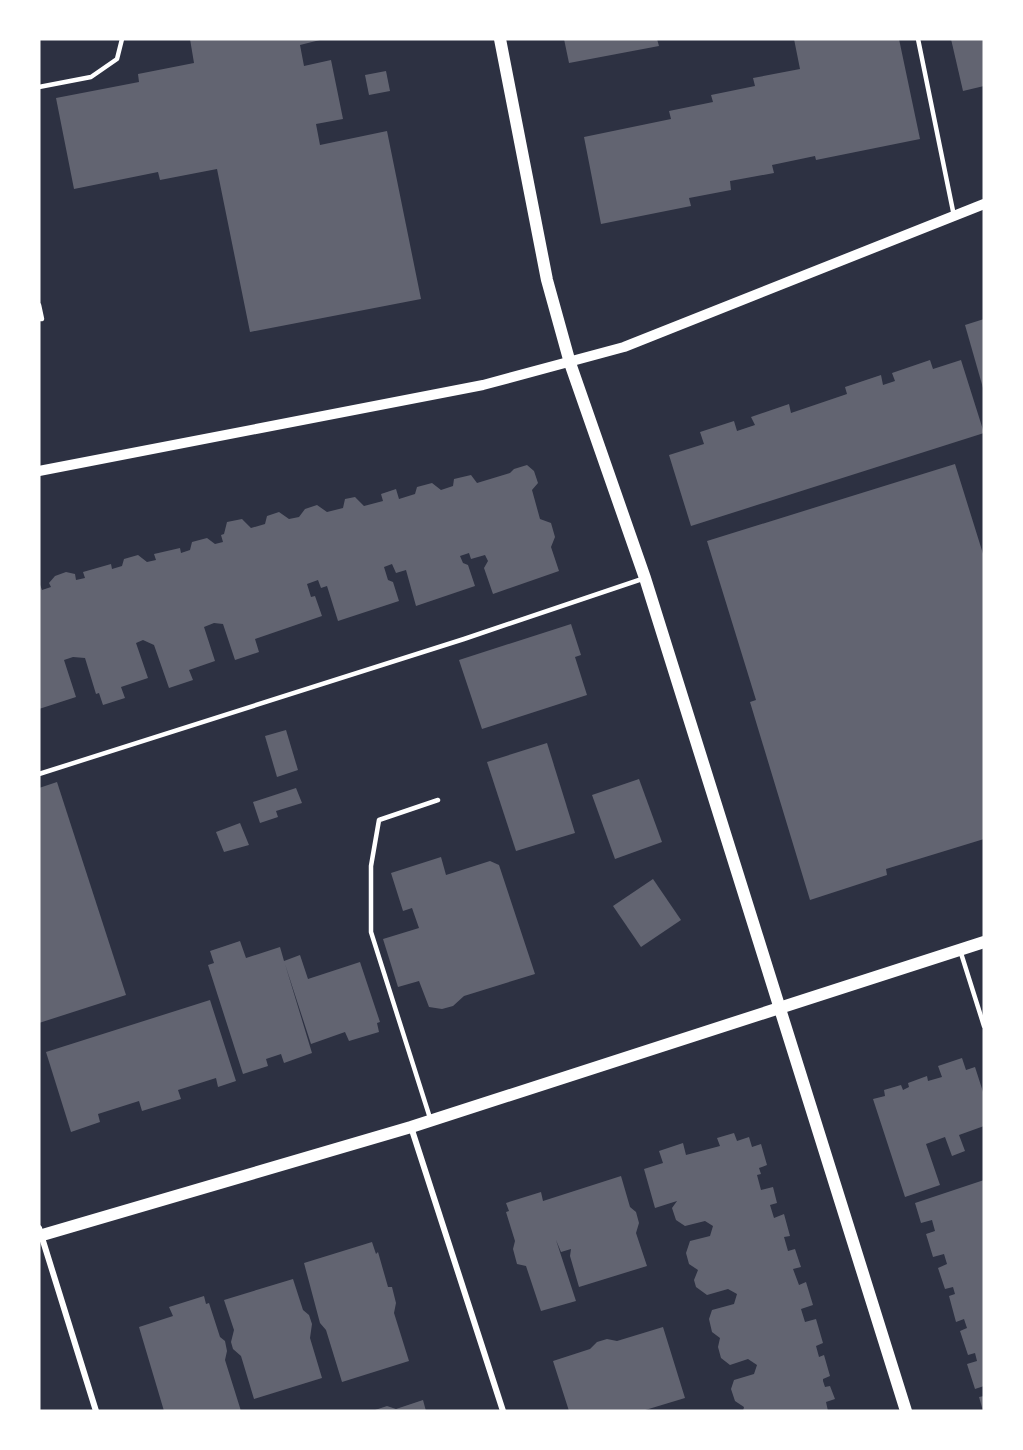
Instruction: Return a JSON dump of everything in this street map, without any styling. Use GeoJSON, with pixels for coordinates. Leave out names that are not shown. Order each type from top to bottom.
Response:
{"type":"FeatureCollection","features":[{"type":"Feature","properties":{"kind":"main road"},"geometry":{"type":"LineString","coordinates":[[500,39],[547,280],[570,363],[645,578],[906,1411]]}},
{"type":"Feature","properties":{"kind":"main road"},"geometry":{"type":"LineString","coordinates":[[40,1233],[431,1121],[984,942]]}},
{"type":"Feature","properties":{"kind":"street"},"geometry":{"type":"LineString","coordinates":[[39,471],[483,385],[570,363],[624,347],[984,204]]}},
{"type":"Feature","properties":{"kind":"street"},"geometry":{"type":"LineString","coordinates":[[411,1127],[502,1411]]}},
{"type":"Feature","properties":{"kind":"street"},"geometry":{"type":"LineString","coordinates":[[40,1233],[96,1411]]}},
{"type":"Feature","properties":{"kind":"lane"},"geometry":{"type":"LineString","coordinates":[[39,87],[91,77],[117,59],[122,39]]}},
{"type":"Feature","properties":{"kind":"lane"},"geometry":{"type":"LineString","coordinates":[[918,39],[954,216]]}},
{"type":"Feature","properties":{"kind":"lane"},"geometry":{"type":"LineString","coordinates":[[39,305],[42,319],[39,319]]}},
{"type":"Feature","properties":{"kind":"lane"},"geometry":{"type":"LineString","coordinates":[[39,774],[453,643],[645,578]]}},
{"type":"Feature","properties":{"kind":"lane"},"geometry":{"type":"LineString","coordinates":[[431,1121],[371,932],[371,866],[379,820],[438,800]]}},
{"type":"Feature","properties":{"kind":"lane"},"geometry":{"type":"LineString","coordinates":[[960,950],[984,1026]]}},
{"type":"Feature","properties":{"kind":"building"},"geometry":{"type":"Polygon","coordinates":[[[190,39],[324,39],[300,45],[304,66],[331,60],[343,119],[316,124],[320,145],[387,131],[421,299],[250,332],[217,169],[160,180],[158,172],[74,189],[56,98],[139,82],[138,74],[194,63],[190,39]]]}},
{"type":"Feature","properties":{"kind":"building"},"geometry":{"type":"Polygon","coordinates":[[[564,39],[657,39],[659,46],[569,63],[564,39]]]}},
{"type":"Feature","properties":{"kind":"building"},"geometry":{"type":"Polygon","coordinates":[[[794,39],[899,39],[920,139],[816,160],[815,156],[772,165],[774,173],[730,181],[731,190],[689,198],[691,206],[601,224],[584,137],[671,119],[669,111],[713,102],[711,95],[755,86],[753,78],[800,69],[794,39]]]}},
{"type":"Feature","properties":{"kind":"building"},"geometry":{"type":"Polygon","coordinates":[[[951,39],[984,39],[984,86],[963,91],[951,39]]]}},
{"type":"Feature","properties":{"kind":"building"},"geometry":{"type":"Polygon","coordinates":[[[386,71],[390,91],[369,95],[365,75],[386,71]]]}},
{"type":"Feature","properties":{"kind":"building"},"geometry":{"type":"Polygon","coordinates":[[[984,319],[984,388],[983,388],[965,325],[984,319]]]}},
{"type":"Feature","properties":{"kind":"building"},"geometry":{"type":"Polygon","coordinates":[[[930,360],[933,369],[961,360],[984,433],[691,526],[669,455],[704,444],[700,432],[734,421],[737,431],[755,425],[751,417],[789,404],[791,413],[847,394],[845,387],[881,375],[883,385],[895,381],[892,373],[930,360]]]}},
{"type":"Feature","properties":{"kind":"building"},"geometry":{"type":"Polygon","coordinates":[[[955,464],[984,557],[984,839],[886,869],[887,875],[810,900],[750,702],[756,700],[707,541],[955,464]]]}},
{"type":"Feature","properties":{"kind":"building"},"geometry":{"type":"Polygon","coordinates":[[[527,465],[534,471],[538,483],[532,490],[540,519],[551,523],[555,537],[551,547],[559,571],[493,594],[484,568],[488,561],[485,555],[471,559],[469,553],[460,556],[463,563],[468,565],[475,586],[416,606],[406,570],[396,573],[392,564],[384,567],[388,580],[393,582],[399,601],[338,621],[327,586],[321,588],[318,580],[307,584],[311,597],[315,596],[322,616],[255,639],[259,652],[235,660],[223,624],[214,623],[204,627],[215,661],[189,670],[193,680],[169,688],[154,645],[143,640],[136,643],[148,678],[121,687],[125,698],[103,705],[99,693],[96,694],[85,658],[73,657],[64,660],[76,697],[39,709],[39,582],[42,590],[51,587],[49,583],[55,576],[66,572],[75,574],[76,580],[85,578],[83,572],[111,564],[112,569],[122,566],[124,559],[138,555],[147,562],[156,560],[154,554],[180,548],[181,553],[190,550],[192,542],[207,538],[215,544],[223,542],[221,535],[224,534],[227,522],[242,519],[251,528],[265,524],[267,516],[279,512],[289,519],[299,517],[305,509],[317,505],[327,512],[343,508],[345,499],[355,497],[364,506],[383,501],[381,494],[396,489],[399,499],[415,494],[417,487],[432,483],[441,490],[453,486],[454,479],[471,475],[477,483],[527,465]]]}},
{"type":"Feature","properties":{"kind":"building"},"geometry":{"type":"Polygon","coordinates":[[[571,624],[581,655],[575,657],[587,695],[482,729],[459,660],[571,624]]]}},
{"type":"Feature","properties":{"kind":"building"},"geometry":{"type":"Polygon","coordinates":[[[286,730],[298,770],[277,777],[265,736],[286,730]]]}},
{"type":"Feature","properties":{"kind":"building"},"geometry":{"type":"Polygon","coordinates":[[[547,743],[575,833],[516,851],[487,762],[547,743]]]}},
{"type":"Feature","properties":{"kind":"building"},"geometry":{"type":"Polygon","coordinates":[[[639,779],[662,842],[615,859],[592,795],[639,779]]]}},
{"type":"Feature","properties":{"kind":"building"},"geometry":{"type":"Polygon","coordinates":[[[57,782],[126,995],[39,1023],[39,788],[57,782]]]}},
{"type":"Feature","properties":{"kind":"building"},"geometry":{"type":"Polygon","coordinates":[[[296,788],[302,803],[276,811],[278,817],[260,823],[253,802],[296,788]]]}},
{"type":"Feature","properties":{"kind":"building"},"geometry":{"type":"Polygon","coordinates":[[[240,823],[249,845],[224,852],[216,832],[240,823]]]}},
{"type":"Feature","properties":{"kind":"building"},"geometry":{"type":"Polygon","coordinates":[[[441,857],[446,875],[490,861],[499,865],[535,974],[464,996],[453,1006],[442,1009],[429,1007],[419,981],[398,987],[383,939],[419,928],[412,908],[403,911],[391,873],[441,857]]]}},
{"type":"Feature","properties":{"kind":"building"},"geometry":{"type":"Polygon","coordinates":[[[653,879],[681,920],[641,947],[613,906],[653,879]]]}},
{"type":"Feature","properties":{"kind":"building"},"geometry":{"type":"Polygon","coordinates":[[[240,941],[246,958],[280,947],[284,961],[300,955],[308,979],[360,962],[380,1022],[377,1023],[379,1032],[349,1041],[345,1032],[311,1044],[285,964],[312,1053],[284,1063],[281,1054],[266,1059],[268,1066],[243,1074],[208,965],[214,963],[210,951],[240,941]]]}},
{"type":"Feature","properties":{"kind":"building"},"geometry":{"type":"Polygon","coordinates":[[[210,1000],[236,1081],[218,1087],[216,1078],[178,1090],[181,1099],[142,1111],[139,1101],[98,1114],[100,1122],[71,1132],[46,1052],[210,1000]]]}},
{"type":"Feature","properties":{"kind":"building"},"geometry":{"type":"Polygon","coordinates":[[[962,1058],[966,1070],[975,1067],[984,1095],[984,1126],[959,1135],[965,1151],[952,1156],[945,1137],[926,1144],[940,1185],[905,1197],[873,1099],[885,1096],[884,1090],[901,1085],[903,1090],[909,1087],[908,1083],[927,1076],[928,1081],[942,1077],[938,1066],[962,1058]]]}},
{"type":"Feature","properties":{"kind":"building"},"geometry":{"type":"Polygon","coordinates":[[[734,1133],[737,1141],[749,1137],[752,1147],[761,1144],[767,1165],[759,1168],[761,1174],[757,1175],[761,1190],[773,1187],[777,1203],[770,1205],[774,1218],[784,1214],[790,1236],[784,1237],[788,1251],[795,1249],[801,1267],[793,1269],[799,1285],[806,1282],[813,1305],[801,1309],[805,1322],[816,1319],[823,1343],[816,1346],[819,1357],[824,1355],[830,1376],[823,1381],[825,1387],[830,1386],[835,1399],[826,1402],[828,1411],[743,1411],[744,1407],[735,1401],[731,1389],[734,1380],[754,1374],[757,1365],[748,1359],[730,1365],[721,1358],[718,1347],[720,1338],[712,1332],[709,1319],[712,1310],[734,1304],[737,1294],[728,1289],[707,1295],[696,1287],[694,1280],[698,1270],[689,1264],[686,1253],[690,1241],[710,1236],[713,1226],[705,1221],[685,1226],[676,1220],[672,1208],[677,1201],[655,1208],[644,1169],[663,1163],[659,1151],[683,1143],[686,1155],[720,1146],[717,1138],[734,1133]]]}},
{"type":"Feature","properties":{"kind":"building"},"geometry":{"type":"Polygon","coordinates":[[[621,1176],[630,1207],[636,1212],[639,1223],[636,1233],[647,1266],[579,1287],[570,1256],[571,1249],[561,1252],[556,1240],[576,1301],[541,1311],[526,1266],[517,1264],[513,1249],[515,1241],[506,1212],[509,1211],[506,1203],[541,1192],[543,1201],[621,1176]]]}},
{"type":"Feature","properties":{"kind":"building"},"geometry":{"type":"Polygon","coordinates":[[[984,1180],[984,1386],[975,1389],[967,1364],[977,1361],[975,1353],[968,1355],[960,1331],[967,1328],[964,1319],[956,1322],[949,1296],[955,1294],[953,1287],[945,1289],[938,1268],[947,1264],[944,1254],[933,1257],[926,1234],[935,1231],[932,1220],[921,1223],[915,1203],[984,1180]]]}},
{"type":"Feature","properties":{"kind":"building"},"geometry":{"type":"Polygon","coordinates":[[[372,1242],[376,1254],[378,1252],[388,1287],[392,1287],[396,1303],[394,1313],[409,1361],[342,1382],[326,1330],[320,1323],[304,1263],[372,1242]]]}},
{"type":"Feature","properties":{"kind":"building"},"geometry":{"type":"Polygon","coordinates":[[[293,1279],[303,1310],[309,1315],[312,1324],[310,1338],[322,1378],[254,1399],[241,1356],[233,1349],[231,1342],[234,1330],[224,1300],[293,1279]]]}},
{"type":"Feature","properties":{"kind":"building"},"geometry":{"type":"Polygon","coordinates":[[[204,1296],[206,1304],[209,1303],[220,1337],[225,1341],[227,1351],[225,1360],[241,1411],[164,1411],[139,1327],[173,1316],[169,1307],[204,1296]]]}},
{"type":"Feature","properties":{"kind":"building"},"geometry":{"type":"Polygon","coordinates":[[[663,1327],[685,1398],[642,1411],[569,1411],[553,1361],[590,1349],[597,1342],[607,1339],[617,1341],[663,1327]]]}},
{"type":"Feature","properties":{"kind":"building"},"geometry":{"type":"Polygon","coordinates":[[[984,1396],[984,1411],[983,1411],[979,1397],[984,1396]]]}},
{"type":"Feature","properties":{"kind":"building"},"geometry":{"type":"Polygon","coordinates":[[[423,1400],[426,1411],[372,1411],[387,1406],[396,1409],[423,1400]]]}}]}
